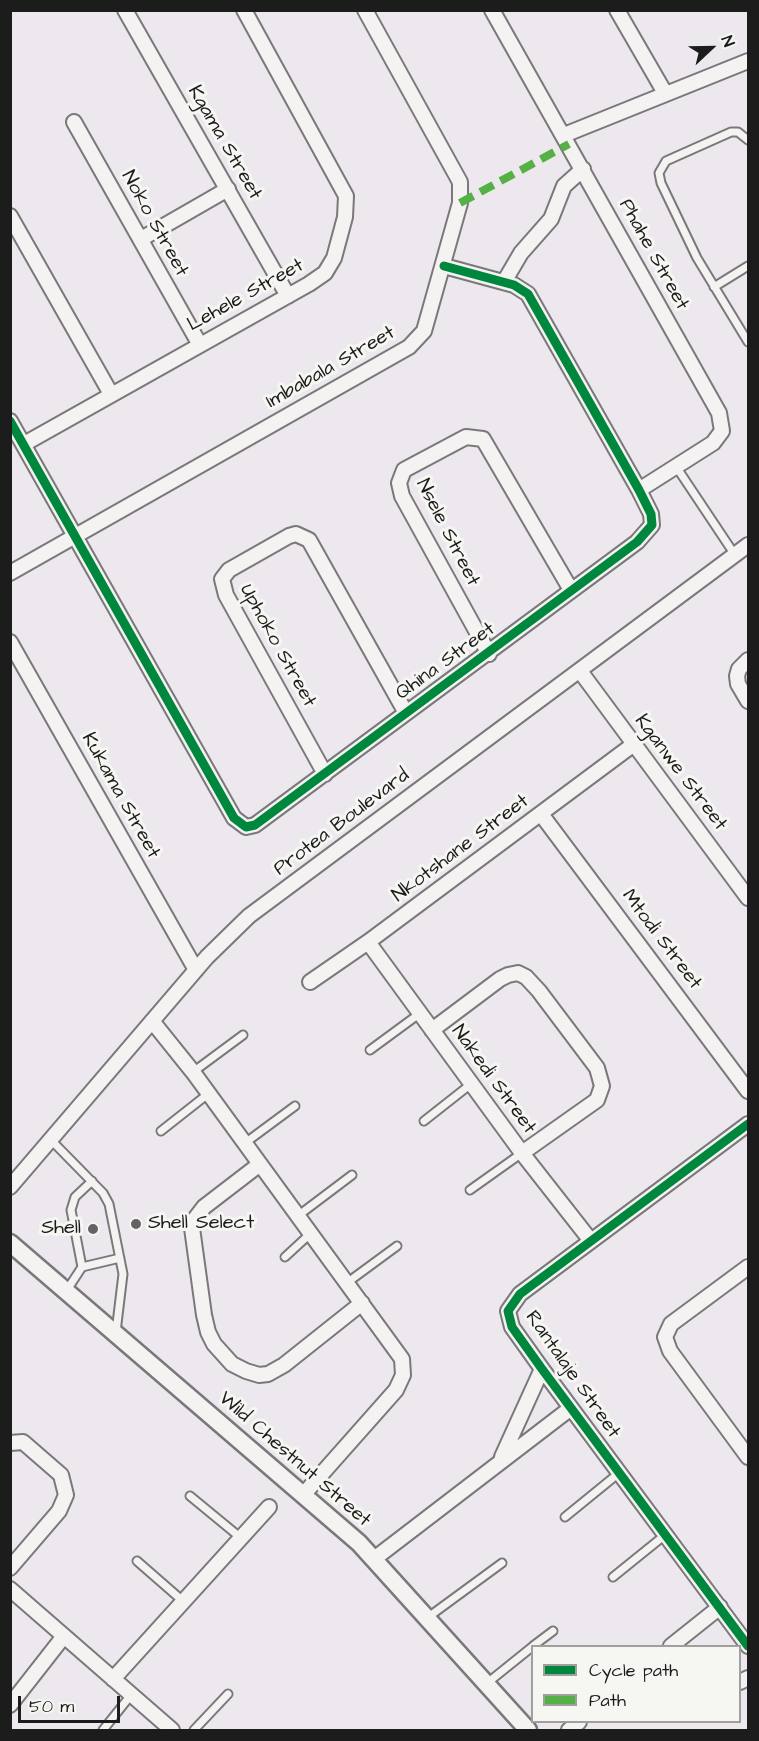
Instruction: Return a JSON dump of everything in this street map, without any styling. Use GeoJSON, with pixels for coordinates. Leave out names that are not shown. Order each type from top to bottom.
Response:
{"type":"FeatureCollection","features":[{"type":"Feature","properties":{"kind":"street","name":"Kgama Street"},"geometry":{"type":"LineString","coordinates":[[125,10],[288,296]]}},
{"type":"Feature","properties":{"kind":"street","name":"Lehele Street"},"geometry":{"type":"LineString","coordinates":[[24,444],[288,296],[319,278],[328,268],[341,238],[347,205],[343,189],[244,10]]}},
{"type":"Feature","properties":{"kind":"street","name":"Imbabala Street"},"geometry":{"type":"LineString","coordinates":[[10,573],[409,346],[424,332],[460,202],[460,182],[365,10]]}},
{"type":"Feature","properties":{"kind":"street","name":"Phahe Street"},"geometry":{"type":"LineString","coordinates":[[492,10],[719,413],[722,423],[718,437],[676,468],[639,490]]}},
{"type":"Feature","properties":{"kind":"street"},"geometry":{"type":"LineString","coordinates":[[617,10],[665,93]]}},
{"type":"Feature","properties":{"kind":"street"},"geometry":{"type":"LineString","coordinates":[[564,135],[748,61]]}},
{"type":"Feature","properties":{"kind":"street","name":"Noko Street"},"geometry":{"type":"LineString","coordinates":[[74,122],[200,345]]}},
{"type":"Feature","properties":{"kind":"street"},"geometry":{"type":"LineString","coordinates":[[504,282],[521,253],[551,219],[564,186],[583,169]]}},
{"type":"Feature","properties":{"kind":"street"},"geometry":{"type":"LineString","coordinates":[[141,239],[228,189]]}},
{"type":"Feature","properties":{"kind":"street"},"geometry":{"type":"LineString","coordinates":[[10,216],[111,394]]}},
{"type":"Feature","properties":{"kind":"street","name":"Qhina Street"},"geometry":{"type":"LineString","coordinates":[[10,421],[238,823],[246,827],[264,821],[406,713],[489,654],[650,530],[651,514],[639,490],[533,302],[522,289],[444,266]]}},
{"type":"Feature","properties":{"kind":"street","name":"Nsele Street"},"geometry":{"type":"LineString","coordinates":[[489,654],[402,496],[399,478],[404,470],[466,437],[483,439],[571,590]]}},
{"type":"Feature","properties":{"kind":"street","name":"Uphoko Street"},"geometry":{"type":"LineString","coordinates":[[325,774],[226,595],[222,579],[229,570],[289,536],[296,534],[309,540],[406,713]]}},
{"type":"Feature","properties":{"kind":"street","name":"Protea Boulevard"},"geometry":{"type":"LineString","coordinates":[[10,1187],[196,970],[249,916],[748,545]]}},
{"type":"Feature","properties":{"kind":"street","name":"Kukama Street"},"geometry":{"type":"LineString","coordinates":[[10,642],[196,970]]}},
{"type":"Feature","properties":{"kind":"street"},"geometry":{"type":"LineString","coordinates":[[748,660],[737,676],[738,684],[748,702]]}},
{"type":"Feature","properties":{"kind":"street","name":"Kganwe Street"},"geometry":{"type":"LineString","coordinates":[[580,671],[748,898]]}},
{"type":"Feature","properties":{"kind":"street","name":"Nkotshane Street"},"geometry":{"type":"LineString","coordinates":[[309,982],[368,942],[634,744]]}},
{"type":"Feature","properties":{"kind":"street","name":"Mtodi Street"},"geometry":{"type":"LineString","coordinates":[[541,813],[748,1091]]}},
{"type":"Feature","properties":{"kind":"street","name":"Nakedi Street"},"geometry":{"type":"LineString","coordinates":[[368,942],[522,1153],[591,1241]]}},
{"type":"Feature","properties":{"kind":"street","name":"Nakedi Street"},"geometry":{"type":"LineString","coordinates":[[432,1030],[500,979],[507,975],[518,974],[526,977],[539,991],[597,1068],[602,1086],[597,1100],[522,1153]]}},
{"type":"Feature","properties":{"kind":"street"},"geometry":{"type":"LineString","coordinates":[[152,1021],[194,1072],[398,1350],[404,1366],[403,1375],[396,1390],[303,1495]]}},
{"type":"Feature","properties":{"kind":"street","name":"Rantalaje Street"},"geometry":{"type":"LineString","coordinates":[[747,1639],[665,1535],[542,1369],[512,1327],[509,1319],[510,1305],[520,1294],[748,1124]]}},
{"type":"Feature","properties":{"kind":"street"},"geometry":{"type":"LineString","coordinates":[[260,1164],[204,1207],[194,1220],[192,1228],[204,1315],[214,1344],[239,1368],[259,1375],[268,1374],[284,1365],[362,1303]]}},
{"type":"Feature","properties":{"kind":"street","name":"Wild Chestnut Street"},"geometry":{"type":"LineString","coordinates":[[10,1243],[374,1559],[528,1731]]}},
{"type":"Feature","properties":{"kind":"street"},"geometry":{"type":"LineString","coordinates":[[747,1271],[670,1324],[665,1337],[670,1352],[748,1458]]}},
{"type":"Feature","properties":{"kind":"street"},"geometry":{"type":"LineString","coordinates":[[501,1459],[542,1369]]}},
{"type":"Feature","properties":{"kind":"street"},"geometry":{"type":"LineString","coordinates":[[374,1559],[571,1407]]}},
{"type":"Feature","properties":{"kind":"street"},"geometry":{"type":"LineString","coordinates":[[10,1443],[23,1442],[61,1475],[66,1495],[59,1511],[10,1568]]}},
{"type":"Feature","properties":{"kind":"street"},"geometry":{"type":"LineString","coordinates":[[113,1679],[269,1507]]}},
{"type":"Feature","properties":{"kind":"street"},"geometry":{"type":"LineString","coordinates":[[10,1589],[172,1731]]}},
{"type":"Feature","properties":{"kind":"street"},"geometry":{"type":"LineString","coordinates":[[673,1645],[720,1607]]}},
{"type":"Feature","properties":{"kind":"street"},"geometry":{"type":"LineString","coordinates":[[10,1705],[64,1636]]}},
{"type":"Feature","properties":{"kind":"lane"},"geometry":{"type":"LineString","coordinates":[[748,140],[744,134],[731,132],[666,161],[660,167],[661,183],[697,258],[748,342]]}},
{"type":"Feature","properties":{"kind":"lane"},"geometry":{"type":"LineString","coordinates":[[714,286],[748,266]]}},
{"type":"Feature","properties":{"kind":"lane"},"geometry":{"type":"LineString","coordinates":[[676,468],[735,555]]}},
{"type":"Feature","properties":{"kind":"lane"},"geometry":{"type":"LineString","coordinates":[[370,1050],[419,1014]]}},
{"type":"Feature","properties":{"kind":"lane"},"geometry":{"type":"LineString","coordinates":[[194,1072],[243,1035]]}},
{"type":"Feature","properties":{"kind":"lane"},"geometry":{"type":"LineString","coordinates":[[424,1120],[471,1084]]}},
{"type":"Feature","properties":{"kind":"lane"},"geometry":{"type":"LineString","coordinates":[[161,1131],[208,1094]]}},
{"type":"Feature","properties":{"kind":"lane"},"geometry":{"type":"LineString","coordinates":[[245,1143],[295,1106]]}},
{"type":"Feature","properties":{"kind":"lane"},"geometry":{"type":"LineString","coordinates":[[51,1140],[92,1181],[108,1204],[123,1274],[116,1334]]}},
{"type":"Feature","properties":{"kind":"lane"},"geometry":{"type":"LineString","coordinates":[[470,1190],[522,1153]]}},
{"type":"Feature","properties":{"kind":"lane"},"geometry":{"type":"LineString","coordinates":[[299,1215],[352,1175]]}},
{"type":"Feature","properties":{"kind":"lane"},"geometry":{"type":"LineString","coordinates":[[82,1268],[71,1210],[75,1197],[92,1181]]}},
{"type":"Feature","properties":{"kind":"lane"},"geometry":{"type":"LineString","coordinates":[[285,1257],[311,1233]]}},
{"type":"Feature","properties":{"kind":"lane"},"geometry":{"type":"LineString","coordinates":[[348,1282],[397,1246]]}},
{"type":"Feature","properties":{"kind":"lane"},"geometry":{"type":"LineString","coordinates":[[66,1291],[82,1268],[120,1258]]}},
{"type":"Feature","properties":{"kind":"lane"},"geometry":{"type":"LineString","coordinates":[[565,1517],[619,1473]]}},
{"type":"Feature","properties":{"kind":"lane"},"geometry":{"type":"LineString","coordinates":[[190,1496],[241,1538]]}},
{"type":"Feature","properties":{"kind":"lane"},"geometry":{"type":"LineString","coordinates":[[613,1577],[665,1535]]}},
{"type":"Feature","properties":{"kind":"lane"},"geometry":{"type":"LineString","coordinates":[[137,1561],[184,1602]]}},
{"type":"Feature","properties":{"kind":"lane"},"geometry":{"type":"LineString","coordinates":[[427,1618],[502,1563]]}},
{"type":"Feature","properties":{"kind":"lane"},"geometry":{"type":"LineString","coordinates":[[536,1645],[553,1631]]}},
{"type":"Feature","properties":{"kind":"lane"},"geometry":{"type":"LineString","coordinates":[[486,1684],[531,1649]]}},
{"type":"Feature","properties":{"kind":"lane"},"geometry":{"type":"LineString","coordinates":[[194,1731],[228,1694]]}},
{"type":"Feature","properties":{"kind":"lane"},"geometry":{"type":"LineString","coordinates":[[103,1731],[131,1695]]}},
{"type":"Feature","properties":{"kind":"marked path"},"geometry":{"type":"LineString","coordinates":[[460,203],[569,144]]}},
{"type":"Feature","properties":{"kind":"cycle path"},"geometry":{"type":"LineString","coordinates":[[10,421],[234,818],[246,827],[255,825],[637,542],[652,525],[651,514],[639,490],[528,294],[514,285],[444,266]]}},
{"type":"Feature","properties":{"kind":"cycle path"},"geometry":{"type":"LineString","coordinates":[[748,1124],[520,1294],[508,1311],[512,1327],[542,1369],[748,1646]]}},
{"type":"Feature","properties":{"kind":"place","name":"Shell Select"},"geometry":{"type":"Point","coordinates":[136,1224]}},
{"type":"Feature","properties":{"kind":"place","name":"Shell"},"geometry":{"type":"Point","coordinates":[93,1229]}}]}
